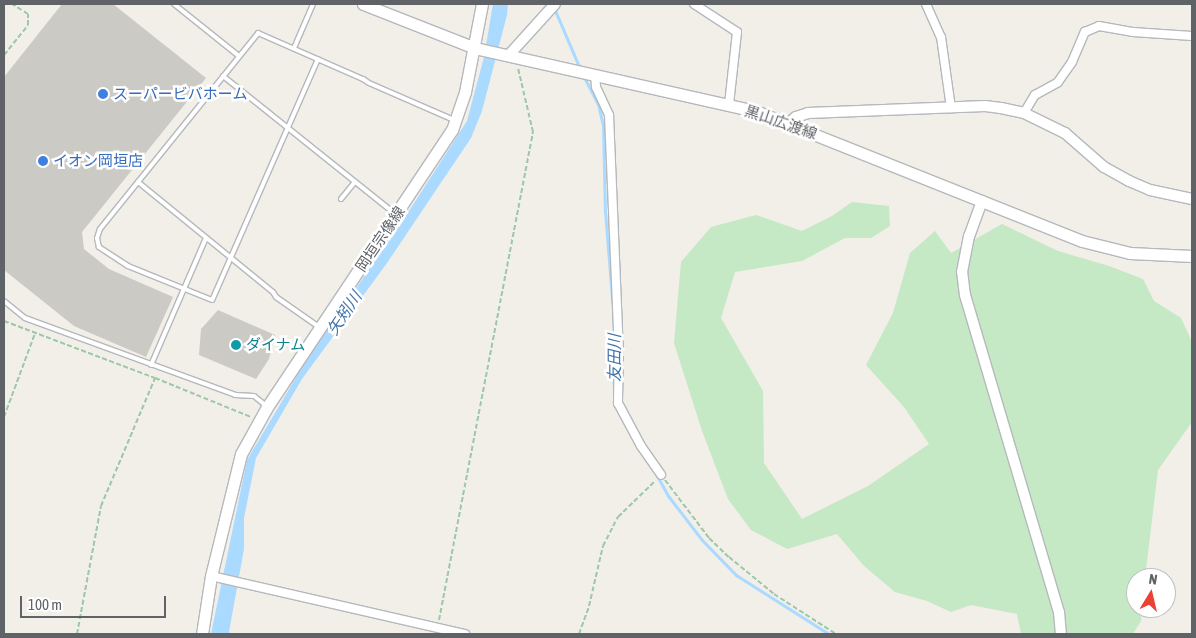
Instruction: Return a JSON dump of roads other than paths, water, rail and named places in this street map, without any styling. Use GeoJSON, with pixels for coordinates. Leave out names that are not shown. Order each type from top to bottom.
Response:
{"type":"FeatureCollection","features":[{"type":"Feature","properties":{"kind":"main road","name":"黒山広渡線"},"geometry":{"type":"LineString","coordinates":[[363,4],[475,48],[729,105],[789,123],[1053,230],[1106,248],[1156,256],[1192,256]]}},
{"type":"Feature","properties":{"kind":"main road","name":"岡垣宗像線"},"geometry":{"type":"LineString","coordinates":[[202,634],[211,576],[235,471],[267,407],[425,172],[456,121],[475,48],[482,4]]}},
{"type":"Feature","properties":{"kind":"street"},"geometry":{"type":"LineString","coordinates":[[694,4],[737,32],[729,105]]}},
{"type":"Feature","properties":{"kind":"street"},"geometry":{"type":"LineString","coordinates":[[926,4],[941,37],[951,108]]}},
{"type":"Feature","properties":{"kind":"street"},"geometry":{"type":"LineString","coordinates":[[514,57],[553,6]]}},
{"type":"Feature","properties":{"kind":"street"},"geometry":{"type":"LineString","coordinates":[[1024,113],[1035,95],[1058,82],[1072,62],[1085,32],[1099,26],[1133,32],[1192,36]]}},
{"type":"Feature","properties":{"kind":"street"},"geometry":{"type":"LineString","coordinates":[[594,75],[596,87],[609,115],[620,349],[618,403],[641,446],[661,475]]}},
{"type":"Feature","properties":{"kind":"street"},"geometry":{"type":"LineString","coordinates":[[789,123],[796,117],[808,113],[984,106],[1024,113],[1065,133],[1104,167],[1130,181],[1150,190],[1192,199]]}},
{"type":"Feature","properties":{"kind":"street"},"geometry":{"type":"LineString","coordinates":[[982,201],[969,236],[962,271],[965,295],[1060,612],[1061,634]]}},
{"type":"Feature","properties":{"kind":"street"},"geometry":{"type":"LineString","coordinates":[[211,576],[465,634]]}},
{"type":"Feature","properties":{"kind":"lane"},"geometry":{"type":"LineString","coordinates":[[174,4],[239,56]]}},
{"type":"Feature","properties":{"kind":"lane"},"geometry":{"type":"LineString","coordinates":[[294,48],[313,4]]}},
{"type":"Feature","properties":{"kind":"lane"},"geometry":{"type":"LineString","coordinates":[[318,59],[212,300],[128,266],[99,247],[98,232],[258,33],[294,48],[456,121]]}},
{"type":"Feature","properties":{"kind":"lane"},"geometry":{"type":"LineString","coordinates":[[223,76],[396,215]]}},
{"type":"Feature","properties":{"kind":"lane"},"geometry":{"type":"LineString","coordinates":[[138,182],[273,292],[276,297],[320,328]]}},
{"type":"Feature","properties":{"kind":"lane"},"geometry":{"type":"LineString","coordinates":[[341,199],[354,183]]}},
{"type":"Feature","properties":{"kind":"lane"},"geometry":{"type":"LineString","coordinates":[[151,365],[206,238]]}},
{"type":"Feature","properties":{"kind":"lane"},"geometry":{"type":"LineString","coordinates":[[4,302],[25,318],[235,395],[254,396],[267,407]]}},
{"type":"Feature","properties":{"kind":"water","name":"矢矧川"},"geometry":{"type":"Polygon","coordinates":[[[493,4],[508,4],[507,15],[482,111],[471,138],[387,263],[302,379],[256,458],[244,518],[244,549],[229,632],[231,634],[211,634],[247,460],[307,359],[400,225],[467,121],[484,57],[493,4]]]}},
{"type":"Feature","properties":{"kind":"waterway","name":"友田川"},"geometry":{"type":"LineString","coordinates":[[554,8],[580,69]]}},
{"type":"Feature","properties":{"kind":"waterway","name":"友田川"},"geometry":{"type":"LineString","coordinates":[[583,75],[598,104],[603,126],[605,211],[614,322],[612,368],[615,396]]}},
{"type":"Feature","properties":{"kind":"waterway","name":"友田川"},"geometry":{"type":"LineString","coordinates":[[656,474],[669,497],[702,540],[736,575],[829,634]]}},
{"type":"Feature","properties":{"kind":"place","name":"スーパービバホーム"},"geometry":{"type":"Point","coordinates":[103,94]}},
{"type":"Feature","properties":{"kind":"place","name":"イオン岡垣店"},"geometry":{"type":"Point","coordinates":[43,161]}},
{"type":"Feature","properties":{"kind":"place","name":"ダイナム"},"geometry":{"type":"Point","coordinates":[236,345]}}]}
